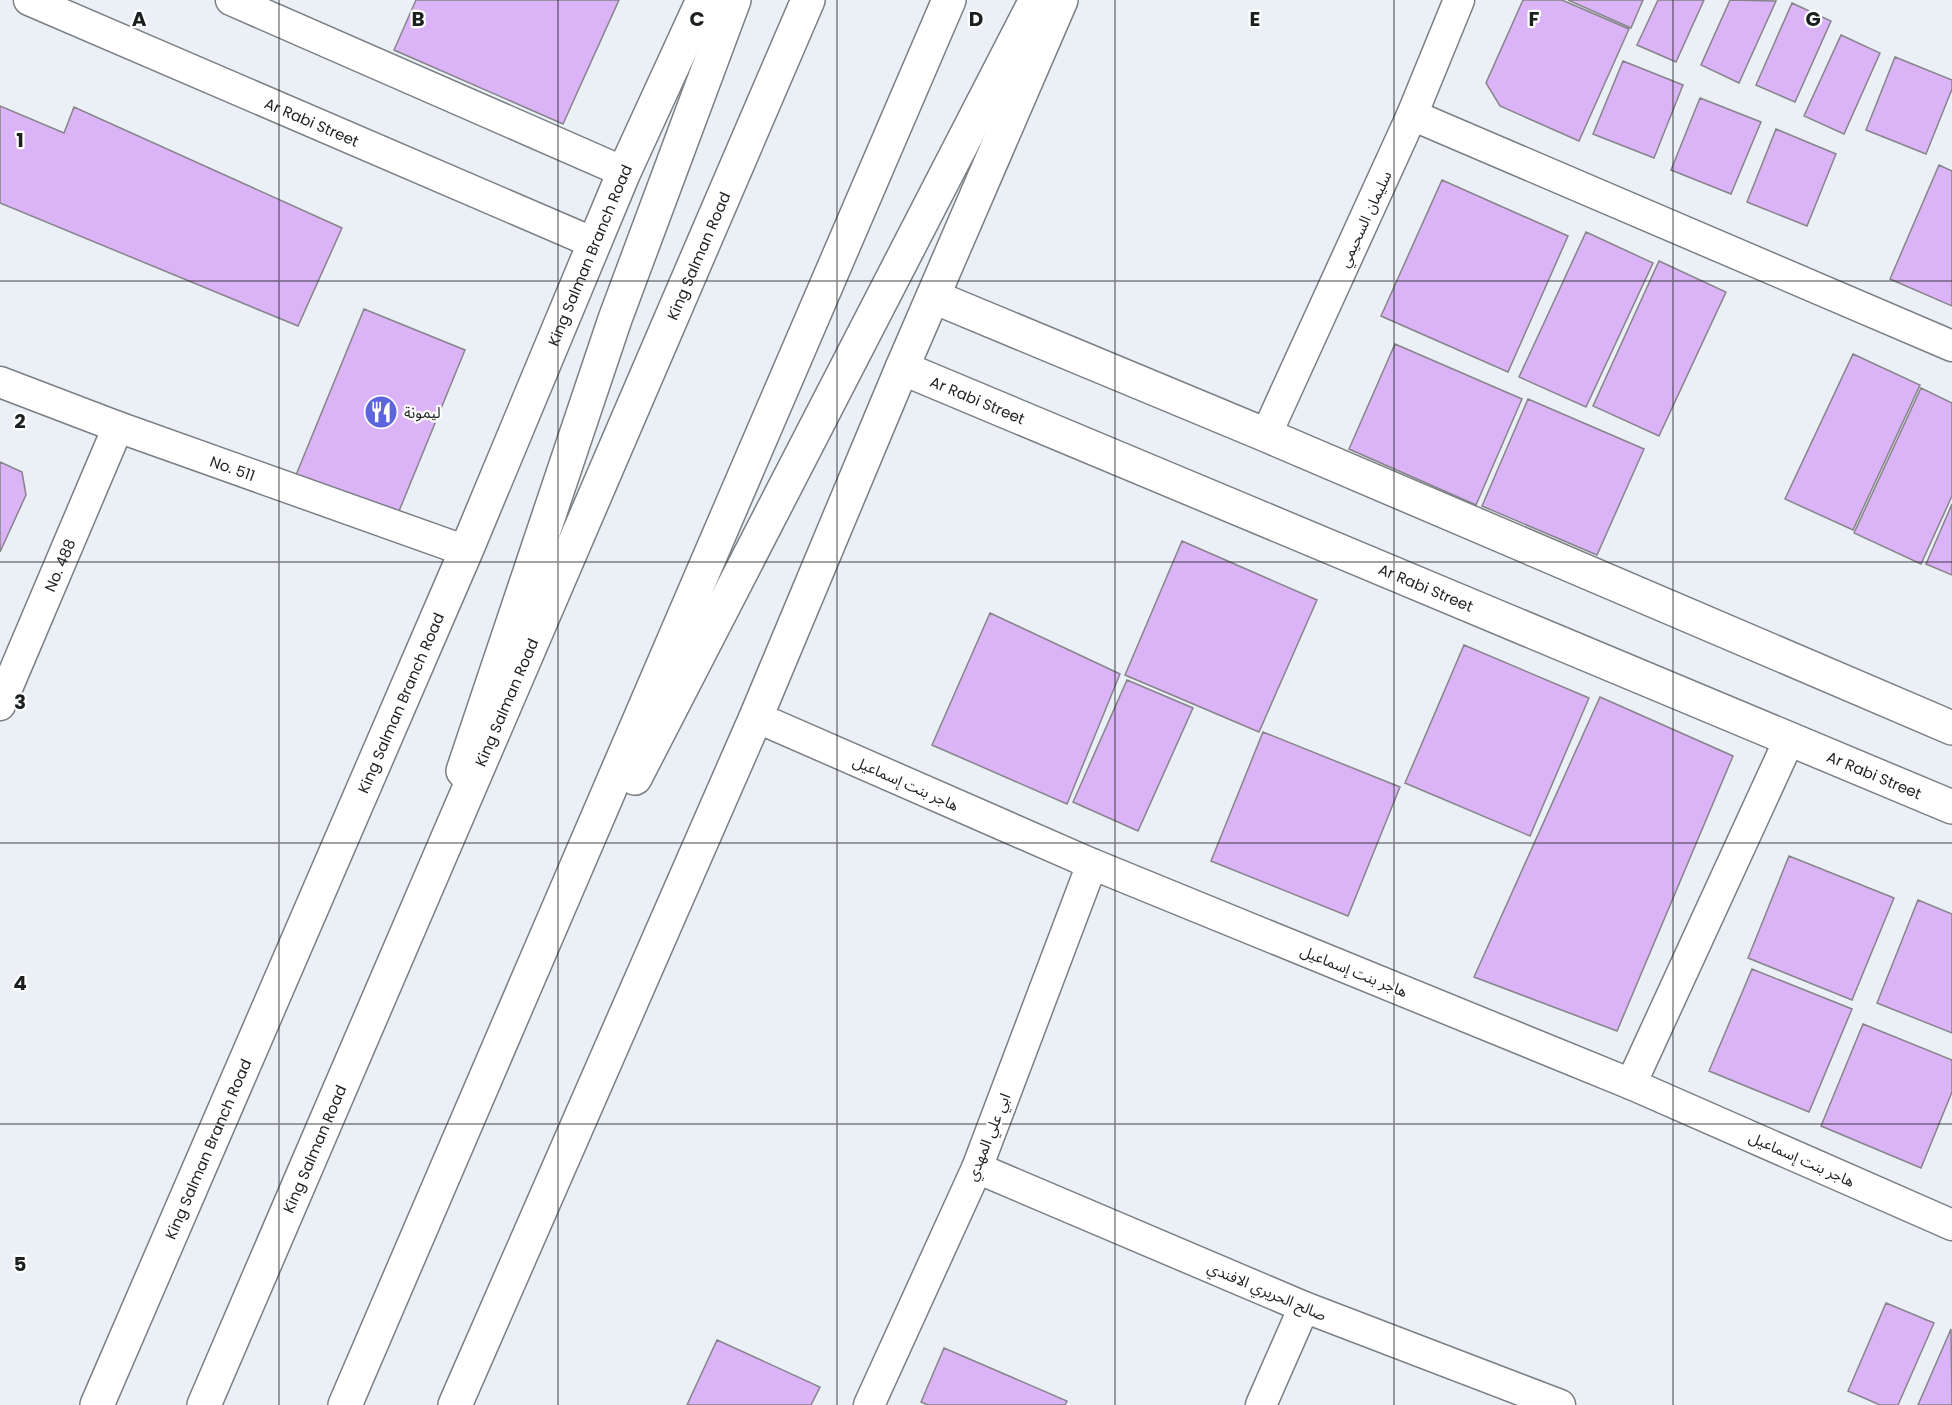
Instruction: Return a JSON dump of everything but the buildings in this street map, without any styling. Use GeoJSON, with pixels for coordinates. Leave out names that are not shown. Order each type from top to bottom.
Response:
{"type":"FeatureCollection","features":[{"type":"Feature","properties":{"kind":"main road","name":"King Salman Branch Road"},"geometry":{"type":"LineString","coordinates":[[97,1405],[466,551],[624,172],[703,0]]}},
{"type":"Feature","properties":{"kind":"main road"},"geometry":{"type":"LineString","coordinates":[[417,906],[615,319],[734,0]]}},
{"type":"Feature","properties":{"kind":"main road","name":"King Salman Road"},"geometry":{"type":"LineString","coordinates":[[204,1405],[808,0]]}},
{"type":"Feature","properties":{"kind":"main road"},"geometry":{"type":"LineString","coordinates":[[345,1405],[502,1035],[949,0]]}},
{"type":"Feature","properties":{"kind":"main road"},"geometry":{"type":"LineString","coordinates":[[502,1035],[1036,0]]}},
{"type":"Feature","properties":{"kind":"main road"},"geometry":{"type":"LineString","coordinates":[[455,1405],[756,717],[902,368],[1061,0]]}},
{"type":"Feature","properties":{"kind":"main road"},"geometry":{"type":"LineString","coordinates":[[934,297],[1266,435],[1952,728]]}},
{"type":"Feature","properties":{"kind":"main road","name":"Ar Rabi Street"},"geometry":{"type":"LineString","coordinates":[[902,368],[1952,807]]}},
{"type":"Feature","properties":{"kind":"street","name":"Ar Rabi Street"},"geometry":{"type":"LineString","coordinates":[[29,0],[594,243]]}},
{"type":"Feature","properties":{"kind":"street"},"geometry":{"type":"LineString","coordinates":[[231,0],[290,12],[624,172]]}},
{"type":"Feature","properties":{"kind":"street","name":"سليمان السحيمي"},"geometry":{"type":"LineString","coordinates":[[1266,435],[1412,116],[1459,0]]}},
{"type":"Feature","properties":{"kind":"street"},"geometry":{"type":"LineString","coordinates":[[1412,116],[1952,346]]}},
{"type":"Feature","properties":{"kind":"street","name":"No. 511"},"geometry":{"type":"LineString","coordinates":[[0,382],[118,427],[466,551]]}},
{"type":"Feature","properties":{"kind":"street","name":"No. 488"},"geometry":{"type":"LineString","coordinates":[[0,705],[118,427]]}},
{"type":"Feature","properties":{"kind":"street","name":"هاجر بنت إسماعيل"},"geometry":{"type":"LineString","coordinates":[[756,717],[1092,864],[1631,1084],[1952,1225]]}},
{"type":"Feature","properties":{"kind":"street"},"geometry":{"type":"LineString","coordinates":[[1631,1084],[1790,738]]}},
{"type":"Feature","properties":{"kind":"street","name":"ابي علي المهدي"},"geometry":{"type":"LineString","coordinates":[[869,1405],[976,1168],[1092,864]]}},
{"type":"Feature","properties":{"kind":"street","name":"صالح الحريري الافندي"},"geometry":{"type":"LineString","coordinates":[[976,1168],[1304,1307],[1560,1405]]}},
{"type":"Feature","properties":{"kind":"street"},"geometry":{"type":"LineString","coordinates":[[1261,1405],[1304,1307]]}},
{"type":"Feature","properties":{"kind":"place","name":"ليمونة"},"geometry":{"type":"Point","coordinates":[381,412]}}]}
